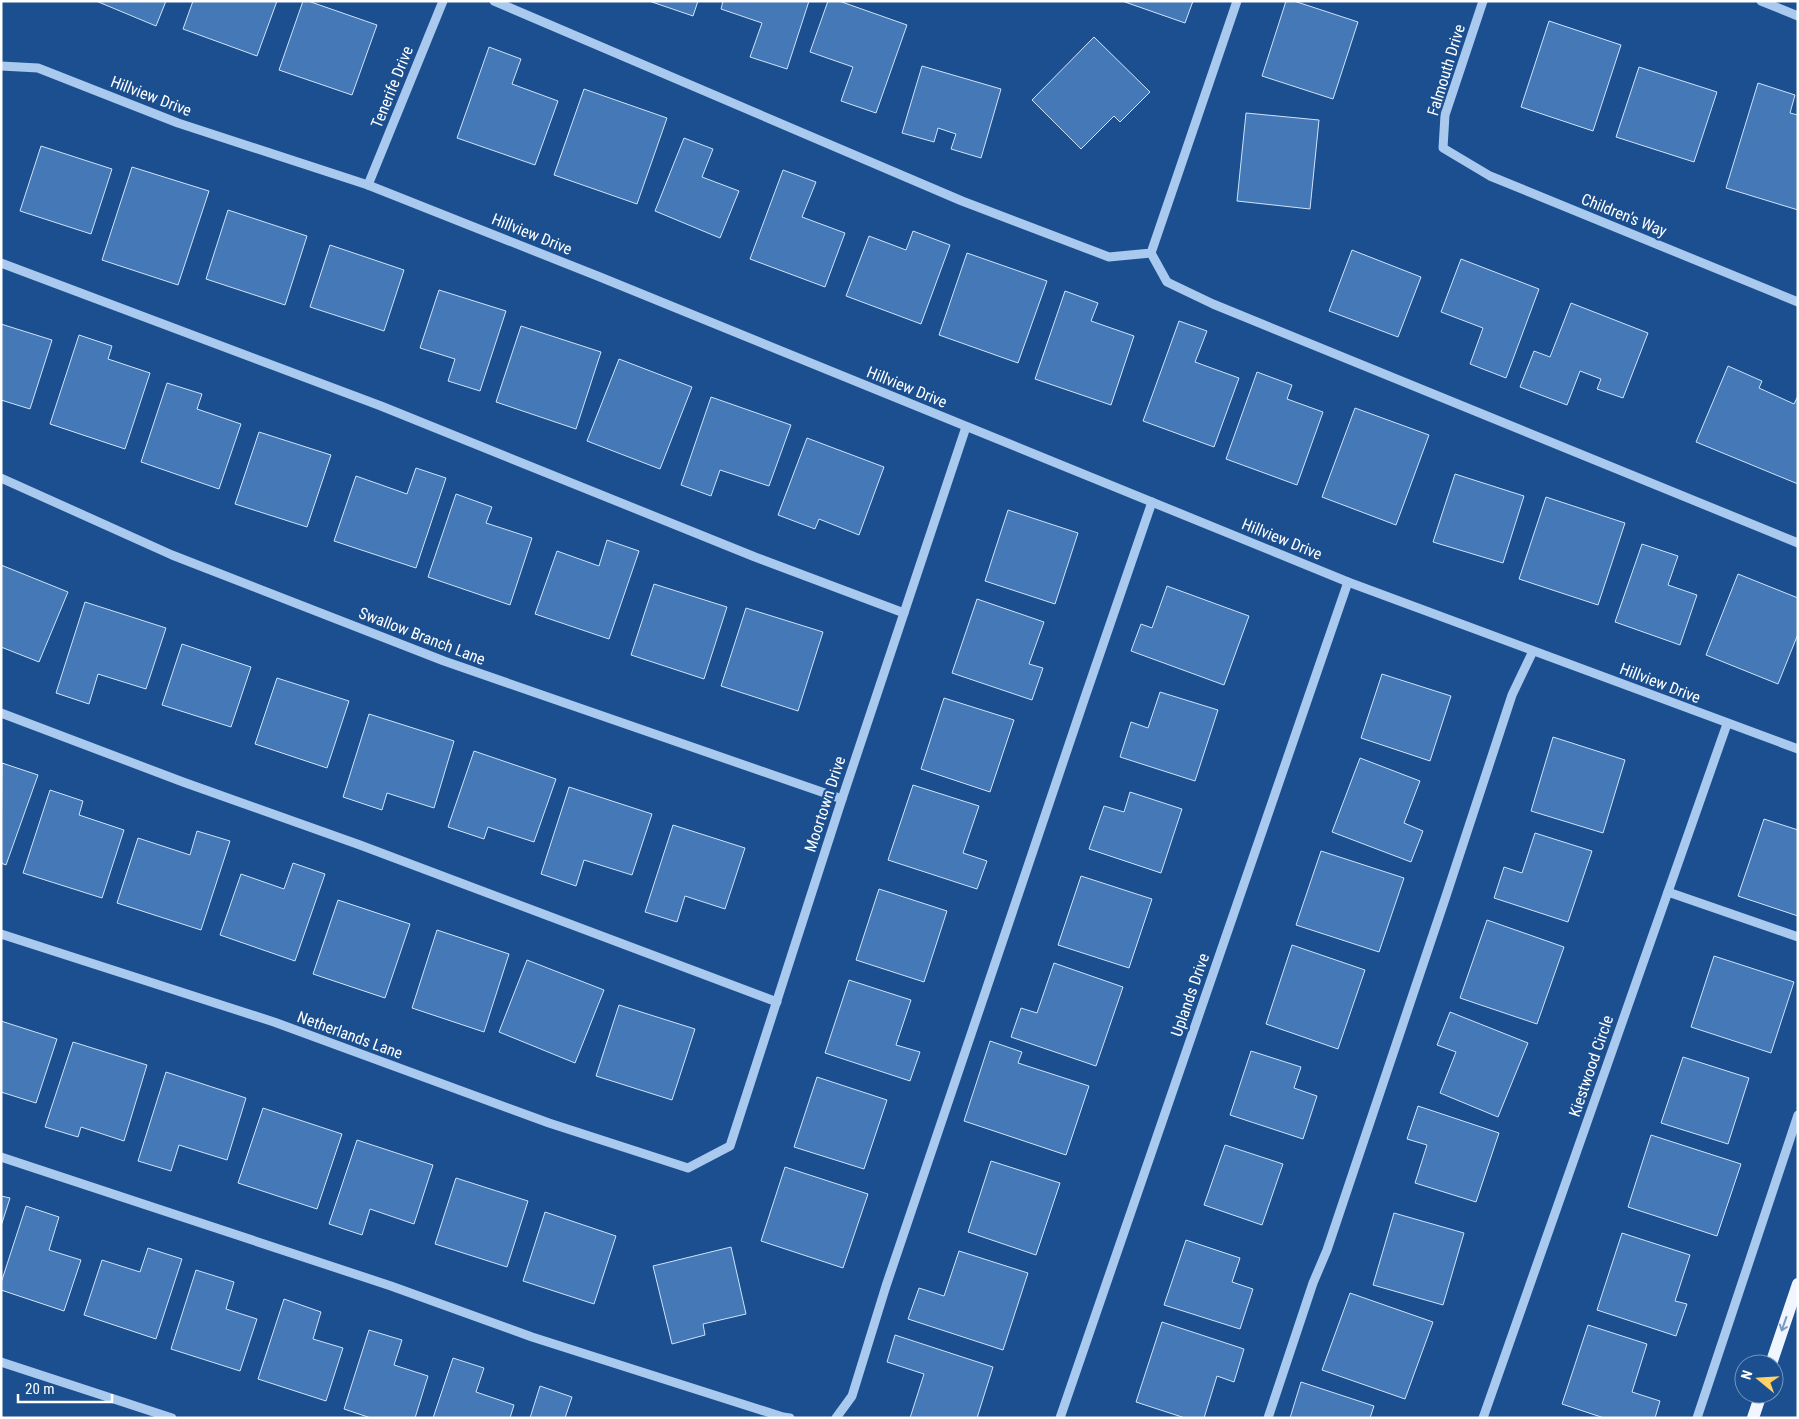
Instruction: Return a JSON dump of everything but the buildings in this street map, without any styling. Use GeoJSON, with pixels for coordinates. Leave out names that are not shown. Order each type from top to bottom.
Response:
{"type":"FeatureCollection","features":[{"type":"Feature","properties":{"kind":"main road"},"geometry":{"type":"LineString","coordinates":[[1774,1354],[1798,1284]]}},
{"type":"Feature","properties":{"kind":"main road"},"geometry":{"type":"LineString","coordinates":[[1753,1418],[1758,1404]]}},
{"type":"Feature","properties":{"kind":"street","name":"Tenerife Drive"},"geometry":{"type":"LineString","coordinates":[[368,185],[443,1]]}},
{"type":"Feature","properties":{"kind":"street"},"geometry":{"type":"LineString","coordinates":[[494,1],[962,201],[1109,257],[1151,253]]}},
{"type":"Feature","properties":{"kind":"street"},"geometry":{"type":"LineString","coordinates":[[1237,1],[1151,253],[1167,282],[1213,304],[1798,543]]}},
{"type":"Feature","properties":{"kind":"street","name":"Falmouth Drive"},"geometry":{"type":"LineString","coordinates":[[1443,148],[1445,115],[1483,1]]}},
{"type":"Feature","properties":{"kind":"street"},"geometry":{"type":"LineString","coordinates":[[1762,1],[1798,16]]}},
{"type":"Feature","properties":{"kind":"street","name":"Hillview Drive"},"geometry":{"type":"LineString","coordinates":[[1,66],[38,68],[178,123],[368,185],[600,277],[1348,582],[1727,724],[1798,748]]}},
{"type":"Feature","properties":{"kind":"street","name":"Children's Way"},"geometry":{"type":"LineString","coordinates":[[1443,148],[1490,176],[1798,302]]}},
{"type":"Feature","properties":{"kind":"street"},"geometry":{"type":"LineString","coordinates":[[1,263],[381,406],[746,553],[904,613]]}},
{"type":"Feature","properties":{"kind":"street","name":"Moortown Drive"},"geometry":{"type":"LineString","coordinates":[[688,1168],[730,1146],[842,799],[966,427]]}},
{"type":"Feature","properties":{"kind":"street","name":"Swallow Branch Lane"},"geometry":{"type":"LineString","coordinates":[[1,478],[172,555],[444,661],[842,799]]}},
{"type":"Feature","properties":{"kind":"street"},"geometry":{"type":"LineString","coordinates":[[836,1418],[852,1396],[889,1276],[1152,502]]}},
{"type":"Feature","properties":{"kind":"street","name":"Uplands Drive"},"geometry":{"type":"LineString","coordinates":[[1060,1418],[1348,582]]}},
{"type":"Feature","properties":{"kind":"street"},"geometry":{"type":"LineString","coordinates":[[1268,1418],[1313,1284],[1328,1250],[1512,695],[1533,651]]}},
{"type":"Feature","properties":{"kind":"street"},"geometry":{"type":"LineString","coordinates":[[1,713],[183,782],[369,848],[777,1002]]}},
{"type":"Feature","properties":{"kind":"street","name":"Kiestwood Circle"},"geometry":{"type":"LineString","coordinates":[[1483,1418],[1727,724]]}},
{"type":"Feature","properties":{"kind":"street"},"geometry":{"type":"LineString","coordinates":[[1668,892],[1798,937]]}},
{"type":"Feature","properties":{"kind":"street","name":"Netherlands Lane"},"geometry":{"type":"LineString","coordinates":[[1,934],[274,1022],[549,1123],[688,1168]]}},
{"type":"Feature","properties":{"kind":"street"},"geometry":{"type":"LineString","coordinates":[[1697,1418],[1798,1115]]}},
{"type":"Feature","properties":{"kind":"street"},"geometry":{"type":"LineString","coordinates":[[1,1157],[391,1286],[532,1337],[790,1418]]}},
{"type":"Feature","properties":{"kind":"street"},"geometry":{"type":"LineString","coordinates":[[1,1362],[172,1418]]}}]}
